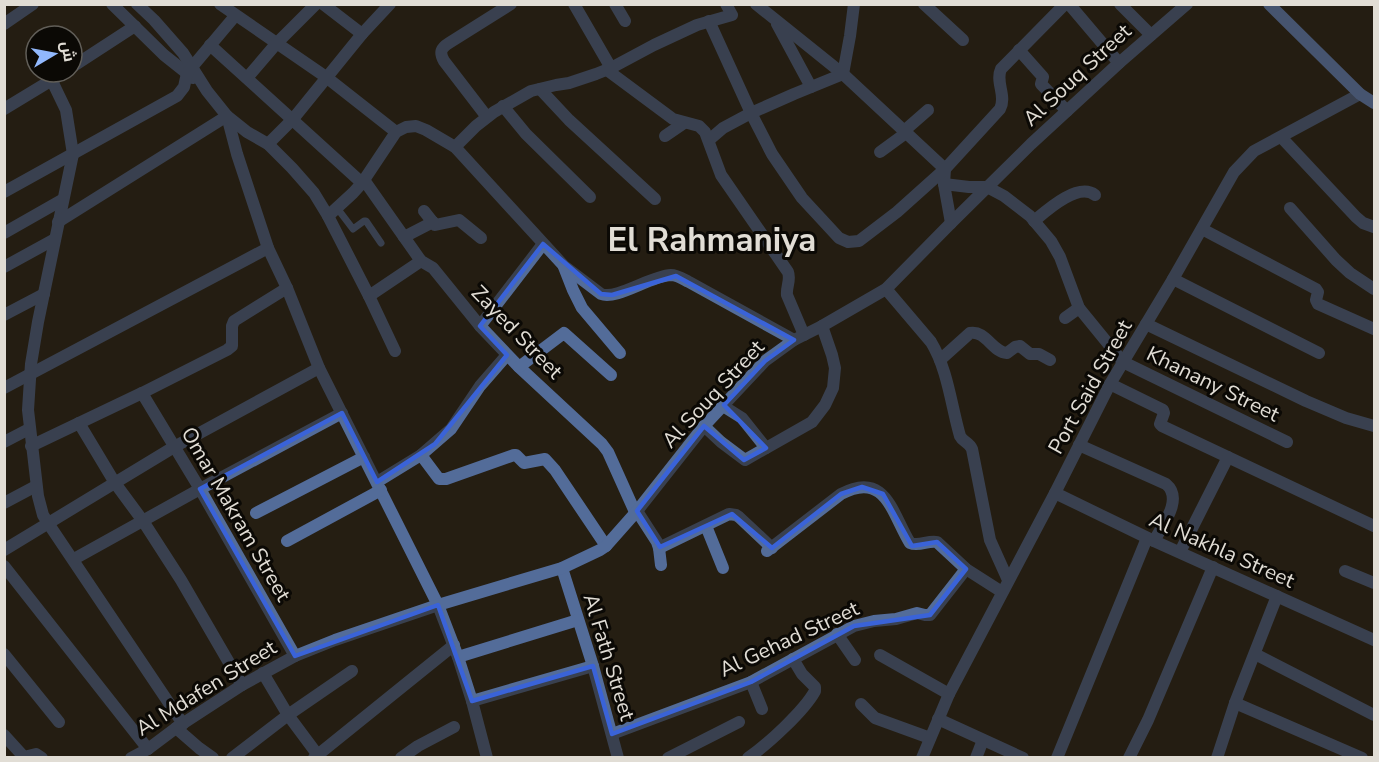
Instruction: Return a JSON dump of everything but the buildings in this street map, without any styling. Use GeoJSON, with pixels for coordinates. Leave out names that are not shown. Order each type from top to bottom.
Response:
{"type":"FeatureCollection","features":[{"type":"Feature","properties":{"kind":"street"},"geometry":{"type":"LineString","coordinates":[[4,24],[33,4]]}},
{"type":"Feature","properties":{"kind":"street"},"geometry":{"type":"LineString","coordinates":[[112,4],[164,55],[189,70],[227,116],[247,132],[268,144],[332,212],[395,351]]}},
{"type":"Feature","properties":{"kind":"street"},"geometry":{"type":"LineString","coordinates":[[137,4],[183,53],[189,70]]}},
{"type":"Feature","properties":{"kind":"street"},"geometry":{"type":"LineString","coordinates":[[220,4],[326,78],[396,132]]}},
{"type":"Feature","properties":{"kind":"street"},"geometry":{"type":"LineString","coordinates":[[247,78],[276,44],[316,4]]}},
{"type":"Feature","properties":{"kind":"street"},"geometry":{"type":"LineString","coordinates":[[323,4],[362,34]]}},
{"type":"Feature","properties":{"kind":"street"},"geometry":{"type":"LineString","coordinates":[[268,144],[293,119],[362,34],[390,4]]}},
{"type":"Feature","properties":{"kind":"street"},"geometry":{"type":"LineString","coordinates":[[487,117],[444,61],[441,51],[449,42],[511,4]]}},
{"type":"Feature","properties":{"kind":"street"},"geometry":{"type":"LineString","coordinates":[[574,4],[609,69],[673,119],[699,126],[705,132],[721,174],[788,272],[787,295],[799,337]]}},
{"type":"Feature","properties":{"kind":"street"},"geometry":{"type":"LineString","coordinates":[[615,4],[624,21]]}},
{"type":"Feature","properties":{"kind":"street"},"geometry":{"type":"LineString","coordinates":[[456,147],[487,117],[531,91],[568,83],[609,69],[697,25],[732,15],[726,4]]}},
{"type":"Feature","properties":{"kind":"street"},"geometry":{"type":"LineString","coordinates":[[756,4],[843,74],[945,169]]}},
{"type":"Feature","properties":{"kind":"street"},"geometry":{"type":"LineString","coordinates":[[843,74],[854,4]]}},
{"type":"Feature","properties":{"kind":"street"},"geometry":{"type":"LineString","coordinates":[[924,4],[963,40]]}},
{"type":"Feature","properties":{"kind":"street"},"geometry":{"type":"LineString","coordinates":[[709,21],[772,154],[802,198],[839,238],[848,242],[859,241],[867,235],[897,212],[945,169],[1002,106],[999,74],[1004,65],[1067,4],[1119,63]]}},
{"type":"Feature","properties":{"kind":"street"},"geometry":{"type":"LineString","coordinates":[[1120,4],[1150,35]]}},
{"type":"Feature","properties":{"kind":"street","name":"Al Souq Street"},"geometry":{"type":"LineString","coordinates":[[438,605],[562,568],[606,546],[704,426],[765,362],[799,337],[886,289],[987,187],[1067,111],[1150,35],[1188,4]]}},
{"type":"Feature","properties":{"kind":"street"},"geometry":{"type":"LineString","coordinates":[[1269,4],[1360,94],[1374,103]]}},
{"type":"Feature","properties":{"kind":"street"},"geometry":{"type":"LineString","coordinates":[[4,192],[177,96],[184,87],[189,70],[235,16]]}},
{"type":"Feature","properties":{"kind":"street"},"geometry":{"type":"LineString","coordinates":[[774,18],[811,87]]}},
{"type":"Feature","properties":{"kind":"street"},"geometry":{"type":"LineString","coordinates":[[84,59],[135,26]]}},
{"type":"Feature","properties":{"kind":"street","name":"Zayed Street"},"geometry":{"type":"LineString","coordinates":[[210,45],[363,182],[421,261],[433,268],[480,326],[519,367],[602,444],[636,511],[659,548]]}},
{"type":"Feature","properties":{"kind":"street"},"geometry":{"type":"LineString","coordinates":[[1019,50],[1043,76],[1041,84],[1067,111]]}},
{"type":"Feature","properties":{"kind":"street"},"geometry":{"type":"LineString","coordinates":[[709,140],[723,128],[751,113],[843,74]]}},
{"type":"Feature","properties":{"kind":"street"},"geometry":{"type":"LineString","coordinates":[[4,109],[47,84]]}},
{"type":"Feature","properties":{"kind":"street"},"geometry":{"type":"LineString","coordinates":[[53,84],[66,110],[73,154],[29,374],[29,429],[40,505],[48,523],[180,726],[205,755]]}},
{"type":"Feature","properties":{"kind":"street"},"geometry":{"type":"LineString","coordinates":[[540,89],[569,120],[655,199]]}},
{"type":"Feature","properties":{"kind":"street","name":"Port Said Street"},"geometry":{"type":"LineString","coordinates":[[922,758],[949,694],[1110,384],[1234,172],[1254,151],[1360,94]]}},
{"type":"Feature","properties":{"kind":"street"},"geometry":{"type":"LineString","coordinates":[[503,106],[526,134],[590,198]]}},
{"type":"Feature","properties":{"kind":"street"},"geometry":{"type":"LineString","coordinates":[[880,152],[928,110]]}},
{"type":"Feature","properties":{"kind":"street"},"geometry":{"type":"LineString","coordinates":[[58,222],[227,116]]}},
{"type":"Feature","properties":{"kind":"street"},"geometry":{"type":"LineString","coordinates":[[227,116],[268,248],[287,288],[319,368],[438,605],[472,701],[482,755]]}},
{"type":"Feature","properties":{"kind":"street"},"geometry":{"type":"LineString","coordinates":[[665,136],[684,123]]}},
{"type":"Feature","properties":{"kind":"street"},"geometry":{"type":"LineString","coordinates":[[332,212],[363,182],[396,132],[406,127],[416,126],[456,147],[564,266],[601,294],[612,295],[642,282],[669,275],[676,276],[799,337]]}},
{"type":"Feature","properties":{"kind":"street"},"geometry":{"type":"LineString","coordinates":[[1281,136],[1356,217],[1363,223],[1374,227]]}},
{"type":"Feature","properties":{"kind":"street"},"geometry":{"type":"LineString","coordinates":[[945,169],[944,184],[951,223]]}},
{"type":"Feature","properties":{"kind":"street"},"geometry":{"type":"LineString","coordinates":[[944,184],[987,187],[1004,196],[1030,216],[1051,241],[1060,257],[1078,309],[1123,362]]}},
{"type":"Feature","properties":{"kind":"street"},"geometry":{"type":"LineString","coordinates":[[1034,221],[1063,199],[1089,191],[1095,195]]}},
{"type":"Feature","properties":{"kind":"street"},"geometry":{"type":"LineString","coordinates":[[4,233],[62,200]]}},
{"type":"Feature","properties":{"kind":"street"},"geometry":{"type":"LineString","coordinates":[[1290,208],[1343,267],[1374,289]]}},
{"type":"Feature","properties":{"kind":"street"},"geometry":{"type":"LineString","coordinates":[[424,211],[436,225],[458,220],[481,238]]}},
{"type":"Feature","properties":{"kind":"street"},"geometry":{"type":"LineString","coordinates":[[404,237],[433,222]]}},
{"type":"Feature","properties":{"kind":"street"},"geometry":{"type":"LineString","coordinates":[[1202,229],[1316,289],[1318,304],[1374,329]]}},
{"type":"Feature","properties":{"kind":"street"},"geometry":{"type":"LineString","coordinates":[[4,267],[55,239]]}},
{"type":"Feature","properties":{"kind":"street"},"geometry":{"type":"LineString","coordinates":[[480,326],[543,244]]}},
{"type":"Feature","properties":{"kind":"street"},"geometry":{"type":"LineString","coordinates":[[4,388],[268,248]]}},
{"type":"Feature","properties":{"kind":"street"},"geometry":{"type":"LineString","coordinates":[[369,296],[421,261]]}},
{"type":"Feature","properties":{"kind":"street"},"geometry":{"type":"LineString","coordinates":[[564,266],[582,308],[620,353]]}},
{"type":"Feature","properties":{"kind":"street"},"geometry":{"type":"LineString","coordinates":[[1173,279],[1319,353]]}},
{"type":"Feature","properties":{"kind":"street"},"geometry":{"type":"LineString","coordinates":[[31,446],[142,393],[232,346],[234,321],[287,288]]}},
{"type":"Feature","properties":{"kind":"street"},"geometry":{"type":"LineString","coordinates":[[886,289],[931,342],[940,360],[960,436],[972,449],[990,540],[1008,580]]}},
{"type":"Feature","properties":{"kind":"street"},"geometry":{"type":"LineString","coordinates":[[4,315],[44,294]]}},
{"type":"Feature","properties":{"kind":"street"},"geometry":{"type":"LineString","coordinates":[[1065,318],[1078,309]]}},
{"type":"Feature","properties":{"kind":"street"},"geometry":{"type":"LineString","coordinates":[[1146,324],[1306,401],[1346,418],[1374,426]]}},
{"type":"Feature","properties":{"kind":"street"},"geometry":{"type":"LineString","coordinates":[[704,426],[743,460],[748,460],[812,422],[833,388],[835,368],[822,326]]}},
{"type":"Feature","properties":{"kind":"street"},"geometry":{"type":"LineString","coordinates":[[940,360],[970,333],[975,332],[1002,352],[1007,353],[1014,347],[1020,346],[1030,354],[1039,354],[1050,360]]}},
{"type":"Feature","properties":{"kind":"street"},"geometry":{"type":"LineString","coordinates":[[519,367],[564,333],[611,375]]}},
{"type":"Feature","properties":{"kind":"street"},"geometry":{"type":"LineString","coordinates":[[287,541],[379,486],[421,455],[451,429],[480,386],[507,355]]}},
{"type":"Feature","properties":{"kind":"street","name":"Khanany Street"},"geometry":{"type":"LineString","coordinates":[[1123,362],[1287,441]]}},
{"type":"Feature","properties":{"kind":"street"},"geometry":{"type":"LineString","coordinates":[[4,549],[174,447],[319,368]]}},
{"type":"Feature","properties":{"kind":"street"},"geometry":{"type":"LineString","coordinates":[[1110,384],[1164,411],[1160,424],[1162,426],[1374,526]]}},
{"type":"Feature","properties":{"kind":"street","name":"Omar Makram Street"},"geometry":{"type":"LineString","coordinates":[[142,393],[296,656]]}},
{"type":"Feature","properties":{"kind":"street"},"geometry":{"type":"LineString","coordinates":[[723,406],[742,418],[766,448]]}},
{"type":"Feature","properties":{"kind":"street"},"geometry":{"type":"LineString","coordinates":[[74,560],[342,413]]}},
{"type":"Feature","properties":{"kind":"street"},"geometry":{"type":"LineString","coordinates":[[79,423],[115,483],[181,580],[242,685]]}},
{"type":"Feature","properties":{"kind":"street"},"geometry":{"type":"LineString","coordinates":[[4,442],[29,429]]}},
{"type":"Feature","properties":{"kind":"street"},"geometry":{"type":"LineString","coordinates":[[1057,758],[1151,539],[1167,517],[1174,500],[1170,487],[1166,484],[1079,445]]}},
{"type":"Feature","properties":{"kind":"street"},"geometry":{"type":"LineString","coordinates":[[421,455],[439,479],[454,477],[514,455],[523,463],[545,459],[555,470],[606,546]]}},
{"type":"Feature","properties":{"kind":"street"},"geometry":{"type":"LineString","coordinates":[[256,513],[364,456]]}},
{"type":"Feature","properties":{"kind":"street"},"geometry":{"type":"LineString","coordinates":[[1180,552],[1228,457]]}},
{"type":"Feature","properties":{"kind":"street"},"geometry":{"type":"LineString","coordinates":[[4,504],[36,486]]}},
{"type":"Feature","properties":{"kind":"street"},"geometry":{"type":"LineString","coordinates":[[661,565],[659,548],[729,514],[736,515],[770,549],[841,494],[862,487],[884,494],[910,543],[917,545],[937,542],[966,569],[1002,592]]}},
{"type":"Feature","properties":{"kind":"street","name":"Al Nakhla Street"},"geometry":{"type":"LineString","coordinates":[[1055,493],[1374,640]]}},
{"type":"Feature","properties":{"kind":"street"},"geometry":{"type":"LineString","coordinates":[[706,526],[723,568]]}},
{"type":"Feature","properties":{"kind":"street"},"geometry":{"type":"LineString","coordinates":[[4,566],[148,749]]}},
{"type":"Feature","properties":{"kind":"street"},"geometry":{"type":"LineString","coordinates":[[1130,758],[1213,567]]}},
{"type":"Feature","properties":{"kind":"street","name":"Al Fath Street"},"geometry":{"type":"LineString","coordinates":[[562,568],[593,666],[618,758]]}},
{"type":"Feature","properties":{"kind":"street","name":"Al Gehad Street"},"geometry":{"type":"LineString","coordinates":[[612,734],[751,682],[854,626],[917,613],[930,615],[966,569]]}},
{"type":"Feature","properties":{"kind":"street"},"geometry":{"type":"LineString","coordinates":[[1345,571],[1374,583]]}},
{"type":"Feature","properties":{"kind":"street"},"geometry":{"type":"LineString","coordinates":[[1217,758],[1235,703],[1277,596]]}},
{"type":"Feature","properties":{"kind":"street","name":"Al Mdafen Street"},"geometry":{"type":"LineString","coordinates":[[131,758],[148,749],[242,685],[296,656],[334,640],[438,605]]}},
{"type":"Feature","properties":{"kind":"street"},"geometry":{"type":"LineString","coordinates":[[263,673],[317,757],[456,651],[578,620]]}},
{"type":"Feature","properties":{"kind":"street"},"geometry":{"type":"LineString","coordinates":[[837,634],[855,660]]}},
{"type":"Feature","properties":{"kind":"street"},"geometry":{"type":"LineString","coordinates":[[4,654],[59,722]]}},
{"type":"Feature","properties":{"kind":"street"},"geometry":{"type":"LineString","coordinates":[[1255,654],[1374,715]]}},
{"type":"Feature","properties":{"kind":"street"},"geometry":{"type":"LineString","coordinates":[[880,655],[949,694]]}},
{"type":"Feature","properties":{"kind":"street"},"geometry":{"type":"LineString","coordinates":[[748,758],[793,717],[815,691],[815,687],[802,674],[793,659]]}},
{"type":"Feature","properties":{"kind":"street"},"geometry":{"type":"LineString","coordinates":[[472,701],[593,666]]}},
{"type":"Feature","properties":{"kind":"street"},"geometry":{"type":"LineString","coordinates":[[232,758],[352,670]]}},
{"type":"Feature","properties":{"kind":"street"},"geometry":{"type":"LineString","coordinates":[[751,682],[762,709]]}},
{"type":"Feature","properties":{"kind":"street"},"geometry":{"type":"LineString","coordinates":[[1235,703],[1362,758]]}},
{"type":"Feature","properties":{"kind":"street"},"geometry":{"type":"LineString","coordinates":[[861,704],[874,718],[930,738]]}},
{"type":"Feature","properties":{"kind":"street"},"geometry":{"type":"LineString","coordinates":[[938,719],[1023,758]]}},
{"type":"Feature","properties":{"kind":"street"},"geometry":{"type":"LineString","coordinates":[[668,758],[739,722]]}},
{"type":"Feature","properties":{"kind":"street"},"geometry":{"type":"LineString","coordinates":[[401,758],[418,746],[454,728]]}},
{"type":"Feature","properties":{"kind":"street"},"geometry":{"type":"LineString","coordinates":[[4,735],[24,757],[36,754],[42,758]]}},
{"type":"Feature","properties":{"kind":"street"},"geometry":{"type":"LineString","coordinates":[[976,758],[983,740]]}},
{"type":"Feature","properties":{"kind":"lane"},"geometry":{"type":"LineString","coordinates":[[332,212],[353,229],[366,221],[381,243]]}},
{"type":"Feature","properties":{"kind":"highlighted area"},"geometry":{"type":"Polygon","coordinates":[[[543,244],[601,294],[612,295],[676,276],[794,340],[765,361],[724,405],[766,448],[744,460],[704,426],[637,511],[660,547],[732,514],[772,548],[841,494],[862,487],[883,494],[912,546],[937,542],[966,569],[930,615],[854,626],[751,682],[612,734],[593,666],[472,701],[438,605],[295,656],[200,489],[342,413],[377,482],[435,444],[507,355],[480,326],[543,244]]]}},
{"type":"Feature","properties":{"kind":"district","name":"El Rahmaniya"},"geometry":{"type":"Point","coordinates":[712,239]}}]}
